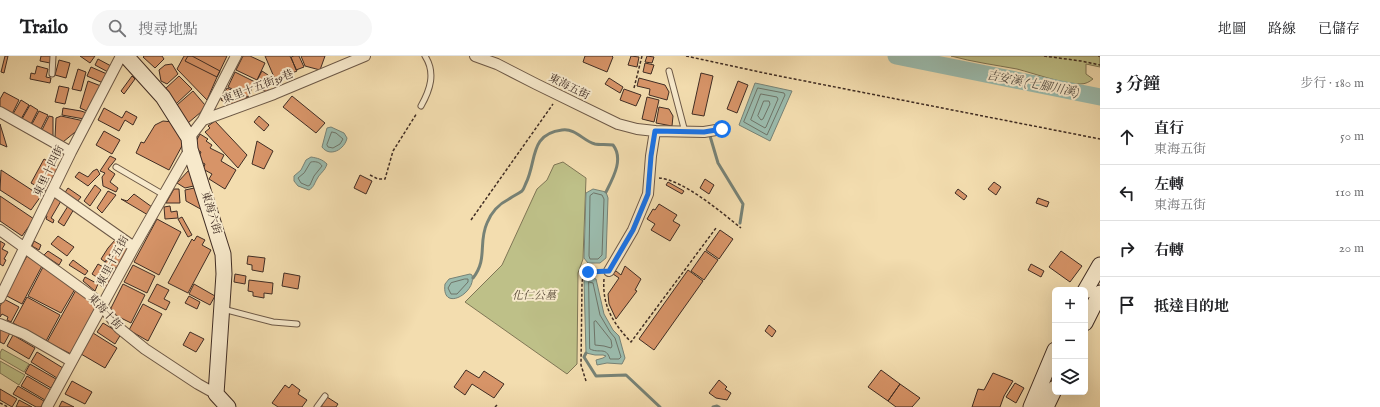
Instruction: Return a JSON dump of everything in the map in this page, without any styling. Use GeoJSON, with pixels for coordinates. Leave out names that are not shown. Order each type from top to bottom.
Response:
{"type":"FeatureCollection","features":[{"type":"Feature","properties":{"kind":"street","name":"東里十五街"},"geometry":{"type":"LineString","coordinates":[[47,407],[134,246],[164,195],[189,143],[203,120],[236,56]]}},
{"type":"Feature","properties":{"kind":"street","name":"東里十五街39巷"},"geometry":{"type":"LineString","coordinates":[[203,120],[274,94],[365,56]]}},
{"type":"Feature","properties":{"kind":"street","name":"東海五街"},"geometry":{"type":"LineString","coordinates":[[475,56],[498,64],[559,96],[618,124],[637,129],[655,131],[704,132],[722,129]]}},
{"type":"Feature","properties":{"kind":"street","name":"東海六街"},"geometry":{"type":"LineString","coordinates":[[129,57],[163,97],[189,143],[223,254],[224,274],[216,394]]}},
{"type":"Feature","properties":{"kind":"street","name":"東里十四街"},"geometry":{"type":"LineString","coordinates":[[0,298],[71,152],[129,57]]}},
{"type":"Feature","properties":{"kind":"street"},"geometry":{"type":"LineString","coordinates":[[0,112],[71,152]]}},
{"type":"Feature","properties":{"kind":"street"},"geometry":{"type":"LineString","coordinates":[[609,271],[633,230],[648,194],[651,156],[655,131]]}},
{"type":"Feature","properties":{"kind":"street"},"geometry":{"type":"LineString","coordinates":[[53,190],[134,246]]}},
{"type":"Feature","properties":{"kind":"street","name":"東海十街"},"geometry":{"type":"LineString","coordinates":[[0,230],[88,293],[102,306],[119,328],[145,349],[216,394],[228,407]]}},
{"type":"Feature","properties":{"kind":"street"},"geometry":{"type":"LineString","coordinates":[[1087,287],[1100,265]]}},
{"type":"Feature","properties":{"kind":"street"},"geometry":{"type":"LineString","coordinates":[[1085,323],[1100,293]]}},
{"type":"Feature","properties":{"kind":"street"},"geometry":{"type":"LineString","coordinates":[[0,324],[24,334],[71,361]]}},
{"type":"Feature","properties":{"kind":"street"},"geometry":{"type":"LineString","coordinates":[[1031,407],[1052,357]]}},
{"type":"Feature","properties":{"kind":"street"},"geometry":{"type":"LineString","coordinates":[[1046,407],[1052,394]]}},
{"type":"Feature","properties":{"kind":"lane"},"geometry":{"type":"LineString","coordinates":[[52,74],[53,56]]}},
{"type":"Feature","properties":{"kind":"lane"},"geometry":{"type":"LineString","coordinates":[[421,106],[429,89],[431,79],[431,68],[425,56]]}},
{"type":"Feature","properties":{"kind":"lane"},"geometry":{"type":"LineString","coordinates":[[669,71],[685,132]]}},
{"type":"Feature","properties":{"kind":"lane"},"geometry":{"type":"LineString","coordinates":[[116,167],[164,195]]}},
{"type":"Feature","properties":{"kind":"lane"},"geometry":{"type":"LineString","coordinates":[[222,309],[273,322],[297,324]]}},
{"type":"Feature","properties":{"kind":"lane"},"geometry":{"type":"LineString","coordinates":[[317,407],[325,396]]}},
{"type":"Feature","properties":{"kind":"path"},"geometry":{"type":"LineString","coordinates":[[634,88],[642,56]]}},
{"type":"Feature","properties":{"kind":"path"},"geometry":{"type":"LineString","coordinates":[[686,56],[769,74],[1100,139]]}},
{"type":"Feature","properties":{"kind":"path"},"geometry":{"type":"LineString","coordinates":[[1044,56],[1049,58],[1080,61],[1100,66]]}},
{"type":"Feature","properties":{"kind":"path"},"geometry":{"type":"LineString","coordinates":[[471,220],[559,96]]}},
{"type":"Feature","properties":{"kind":"path"},"geometry":{"type":"LineString","coordinates":[[370,175],[378,180],[385,179],[393,151],[421,106]]}},
{"type":"Feature","properties":{"kind":"path"},"geometry":{"type":"LineString","coordinates":[[649,178],[668,179],[704,199],[741,228]]}},
{"type":"Feature","properties":{"kind":"path"},"geometry":{"type":"LineString","coordinates":[[609,271],[604,279],[607,310],[615,324],[631,342],[716,228]]}},
{"type":"Feature","properties":{"kind":"path"},"geometry":{"type":"LineString","coordinates":[[586,380],[581,365],[583,275],[588,272],[609,271]]}},
{"type":"Feature","properties":{"kind":"path"},"geometry":{"type":"LineString","coordinates":[[0,403],[8,407]]}},
{"type":"Feature","properties":{"kind":"green space"},"geometry":{"type":"Polygon","coordinates":[[[951,56],[1100,56],[1100,67],[1086,64],[1086,74],[1093,79],[1087,83],[1080,84],[1056,80],[1017,69],[951,56]]]}},
{"type":"Feature","properties":{"kind":"green space","name":"化仁公墓"},"geometry":{"type":"Polygon","coordinates":[[[563,162],[586,178],[583,259],[578,273],[577,364],[567,374],[465,302],[502,265],[537,189],[547,180],[554,165],[563,162]]]}},
{"type":"Feature","properties":{"kind":"green space"},"geometry":{"type":"Polygon","coordinates":[[[2,349],[29,364],[24,372],[0,358],[2,349]]]}},
{"type":"Feature","properties":{"kind":"green space"},"geometry":{"type":"Polygon","coordinates":[[[0,361],[25,375],[19,385],[0,373],[0,361]]]}},
{"type":"Feature","properties":{"kind":"water"},"geometry":{"type":"Polygon","coordinates":[[[755,83],[792,91],[770,141],[739,125],[755,83]]]}},
{"type":"Feature","properties":{"kind":"water"},"geometry":{"type":"Polygon","coordinates":[[[331,127],[344,133],[347,138],[346,142],[340,149],[329,152],[322,147],[327,128],[331,127]]]}},
{"type":"Feature","properties":{"kind":"water"},"geometry":{"type":"Polygon","coordinates":[[[311,157],[317,158],[327,164],[313,187],[309,190],[298,186],[294,181],[294,176],[301,170],[306,160],[311,157]]]}},
{"type":"Feature","properties":{"kind":"water"},"geometry":{"type":"Polygon","coordinates":[[[593,189],[606,192],[608,198],[606,258],[600,263],[588,263],[584,258],[586,193],[593,189]]]}},
{"type":"Feature","properties":{"kind":"water"},"geometry":{"type":"Polygon","coordinates":[[[470,274],[472,275],[472,282],[465,293],[453,299],[448,297],[445,293],[445,284],[449,279],[470,274]]]}},
{"type":"Feature","properties":{"kind":"water"},"geometry":{"type":"Polygon","coordinates":[[[589,277],[596,279],[604,314],[613,330],[619,336],[625,358],[622,364],[607,363],[597,365],[596,360],[606,356],[586,353],[584,280],[589,277]]]}},
{"type":"Feature","properties":{"kind":"building"},"geometry":{"type":"Polygon","coordinates":[[[5,56],[8,56],[4,73],[1,72],[5,56]]]}},
{"type":"Feature","properties":{"kind":"building"},"geometry":{"type":"Polygon","coordinates":[[[41,56],[51,56],[50,63],[40,61],[41,56]]]}},
{"type":"Feature","properties":{"kind":"building"},"geometry":{"type":"Polygon","coordinates":[[[80,56],[95,56],[90,63],[80,56]]]}},
{"type":"Feature","properties":{"kind":"building"},"geometry":{"type":"Polygon","coordinates":[[[162,56],[164,59],[155,68],[143,57],[162,56]]]}},
{"type":"Feature","properties":{"kind":"building"},"geometry":{"type":"Polygon","coordinates":[[[184,56],[227,56],[207,100],[177,69],[184,56]]]}},
{"type":"Feature","properties":{"kind":"building"},"geometry":{"type":"Polygon","coordinates":[[[188,56],[192,56],[220,71],[217,77],[185,61],[188,56]]]}},
{"type":"Feature","properties":{"kind":"building"},"geometry":{"type":"Polygon","coordinates":[[[243,56],[250,56],[265,63],[257,80],[236,70],[243,56]]]}},
{"type":"Feature","properties":{"kind":"building"},"geometry":{"type":"Polygon","coordinates":[[[265,56],[290,56],[297,71],[283,77],[284,80],[277,84],[265,56]]]}},
{"type":"Feature","properties":{"kind":"building"},"geometry":{"type":"Polygon","coordinates":[[[299,56],[304,67],[296,70],[291,57],[299,56]]]}},
{"type":"Feature","properties":{"kind":"building"},"geometry":{"type":"Polygon","coordinates":[[[301,56],[325,56],[320,70],[305,66],[301,56]]]}},
{"type":"Feature","properties":{"kind":"building"},"geometry":{"type":"Polygon","coordinates":[[[585,56],[613,57],[607,72],[583,62],[585,56]]]}},
{"type":"Feature","properties":{"kind":"building"},"geometry":{"type":"Polygon","coordinates":[[[631,56],[639,57],[637,67],[628,65],[631,56]]]}},
{"type":"Feature","properties":{"kind":"building"},"geometry":{"type":"Polygon","coordinates":[[[647,56],[654,57],[652,63],[645,62],[647,56]]]}},
{"type":"Feature","properties":{"kind":"building"},"geometry":{"type":"Polygon","coordinates":[[[98,59],[111,66],[108,72],[95,65],[98,59]]]}},
{"type":"Feature","properties":{"kind":"building"},"geometry":{"type":"Polygon","coordinates":[[[59,60],[70,63],[66,78],[55,75],[59,60]]]}},
{"type":"Feature","properties":{"kind":"building"},"geometry":{"type":"Polygon","coordinates":[[[645,63],[654,65],[651,74],[643,72],[645,63]]]}},
{"type":"Feature","properties":{"kind":"building"},"geometry":{"type":"Polygon","coordinates":[[[172,64],[178,74],[167,84],[161,81],[159,70],[165,65],[172,64]]]}},
{"type":"Feature","properties":{"kind":"building"},"geometry":{"type":"Polygon","coordinates":[[[37,66],[48,69],[46,77],[51,78],[50,83],[30,79],[31,73],[35,74],[37,66]]]}},
{"type":"Feature","properties":{"kind":"building"},"geometry":{"type":"Polygon","coordinates":[[[91,67],[107,74],[103,83],[87,76],[91,67]]]}},
{"type":"Feature","properties":{"kind":"building"},"geometry":{"type":"Polygon","coordinates":[[[78,69],[86,72],[81,91],[72,89],[78,69]]]}},
{"type":"Feature","properties":{"kind":"building"},"geometry":{"type":"Polygon","coordinates":[[[262,71],[268,75],[270,85],[267,92],[254,86],[262,71]]]}},
{"type":"Feature","properties":{"kind":"building"},"geometry":{"type":"Polygon","coordinates":[[[235,72],[255,82],[248,97],[228,87],[235,72]]]}},
{"type":"Feature","properties":{"kind":"building"},"geometry":{"type":"Polygon","coordinates":[[[701,73],[713,76],[704,116],[692,114],[701,73]]]}},
{"type":"Feature","properties":{"kind":"building"},"geometry":{"type":"Polygon","coordinates":[[[132,76],[135,79],[124,94],[121,91],[132,76]]]}},
{"type":"Feature","properties":{"kind":"building"},"geometry":{"type":"Polygon","coordinates":[[[179,76],[192,89],[176,104],[165,89],[179,76]]]}},
{"type":"Feature","properties":{"kind":"building"},"geometry":{"type":"Polygon","coordinates":[[[609,78],[623,87],[620,93],[605,84],[609,78]]]}},
{"type":"Feature","properties":{"kind":"building"},"geometry":{"type":"Polygon","coordinates":[[[639,78],[665,85],[669,92],[667,100],[649,95],[650,89],[637,86],[639,78]]]}},
{"type":"Feature","properties":{"kind":"building"},"geometry":{"type":"Polygon","coordinates":[[[88,81],[101,86],[89,112],[80,108],[88,81]]]}},
{"type":"Feature","properties":{"kind":"building"},"geometry":{"type":"Polygon","coordinates":[[[738,81],[748,85],[737,113],[727,109],[738,81]]]}},
{"type":"Feature","properties":{"kind":"building"},"geometry":{"type":"Polygon","coordinates":[[[59,86],[69,88],[65,104],[55,102],[59,86]]]}},
{"type":"Feature","properties":{"kind":"building"},"geometry":{"type":"Polygon","coordinates":[[[227,88],[248,98],[231,105],[221,100],[227,88]]]}},
{"type":"Feature","properties":{"kind":"building"},"geometry":{"type":"Polygon","coordinates":[[[624,89],[641,95],[636,106],[620,100],[624,89]]]}},
{"type":"Feature","properties":{"kind":"building"},"geometry":{"type":"Polygon","coordinates":[[[193,91],[205,105],[201,112],[188,123],[177,105],[193,91]]]}},
{"type":"Feature","properties":{"kind":"building"},"geometry":{"type":"Polygon","coordinates":[[[4,92],[19,100],[12,114],[0,107],[0,99],[4,92]]]}},
{"type":"Feature","properties":{"kind":"building"},"geometry":{"type":"Polygon","coordinates":[[[292,96],[325,123],[316,133],[283,107],[292,96]]]}},
{"type":"Feature","properties":{"kind":"building"},"geometry":{"type":"Polygon","coordinates":[[[647,97],[659,100],[654,122],[642,119],[647,97]]]}},
{"type":"Feature","properties":{"kind":"building"},"geometry":{"type":"Polygon","coordinates":[[[21,100],[29,105],[21,119],[13,114],[21,100]]]}},
{"type":"Feature","properties":{"kind":"building"},"geometry":{"type":"Polygon","coordinates":[[[30,105],[38,110],[31,124],[22,119],[30,105]]]}},
{"type":"Feature","properties":{"kind":"building"},"geometry":{"type":"Polygon","coordinates":[[[659,107],[669,109],[673,116],[672,126],[656,123],[659,107]]]}},
{"type":"Feature","properties":{"kind":"building"},"geometry":{"type":"Polygon","coordinates":[[[63,108],[87,113],[84,119],[62,115],[63,108]]]}},
{"type":"Feature","properties":{"kind":"building"},"geometry":{"type":"Polygon","coordinates":[[[104,108],[122,118],[126,111],[137,117],[133,125],[125,120],[119,131],[98,120],[104,108]]]}},
{"type":"Feature","properties":{"kind":"building"},"geometry":{"type":"Polygon","coordinates":[[[39,111],[48,115],[41,129],[32,124],[39,111]]]}},
{"type":"Feature","properties":{"kind":"building"},"geometry":{"type":"Polygon","coordinates":[[[49,116],[53,117],[53,136],[42,130],[49,116]]]}},
{"type":"Feature","properties":{"kind":"building"},"geometry":{"type":"Polygon","coordinates":[[[61,116],[84,121],[80,128],[63,142],[55,137],[56,118],[61,116]]]}},
{"type":"Feature","properties":{"kind":"building"},"geometry":{"type":"Polygon","coordinates":[[[259,116],[269,125],[264,131],[254,122],[259,116]]]}},
{"type":"Feature","properties":{"kind":"building"},"geometry":{"type":"Polygon","coordinates":[[[163,121],[173,122],[180,129],[183,144],[169,170],[136,153],[141,142],[144,143],[155,125],[163,121]]]}},
{"type":"Feature","properties":{"kind":"building"},"geometry":{"type":"Polygon","coordinates":[[[215,121],[247,155],[238,168],[205,132],[210,128],[208,126],[215,121]]]}},
{"type":"Feature","properties":{"kind":"building"},"geometry":{"type":"Polygon","coordinates":[[[0,124],[7,147],[0,144],[0,124]]]}},
{"type":"Feature","properties":{"kind":"building"},"geometry":{"type":"Polygon","coordinates":[[[104,131],[120,140],[112,154],[96,145],[104,131]]]}},
{"type":"Feature","properties":{"kind":"building"},"geometry":{"type":"Polygon","coordinates":[[[200,134],[208,139],[206,141],[212,145],[210,148],[224,155],[221,161],[236,170],[225,189],[209,179],[212,174],[203,169],[205,164],[197,160],[201,152],[193,147],[200,134]]]}},
{"type":"Feature","properties":{"kind":"building"},"geometry":{"type":"Polygon","coordinates":[[[257,141],[273,151],[264,169],[252,164],[257,141]]]}},
{"type":"Feature","properties":{"kind":"building"},"geometry":{"type":"Polygon","coordinates":[[[110,156],[116,159],[108,169],[115,174],[110,182],[118,188],[116,192],[103,186],[102,177],[105,173],[100,171],[110,156]]]}},
{"type":"Feature","properties":{"kind":"building"},"geometry":{"type":"Polygon","coordinates":[[[44,159],[59,167],[46,191],[31,183],[44,159]]]}},
{"type":"Feature","properties":{"kind":"building"},"geometry":{"type":"Polygon","coordinates":[[[187,164],[198,185],[185,188],[177,183],[189,170],[187,164]]]}},
{"type":"Feature","properties":{"kind":"building"},"geometry":{"type":"Polygon","coordinates":[[[97,169],[100,174],[88,186],[75,177],[79,172],[88,177],[97,169]]]}},
{"type":"Feature","properties":{"kind":"building"},"geometry":{"type":"Polygon","coordinates":[[[1,170],[41,196],[31,210],[0,190],[1,170]]]}},
{"type":"Feature","properties":{"kind":"building"},"geometry":{"type":"Polygon","coordinates":[[[360,175],[372,181],[366,194],[354,188],[360,175]]]}},
{"type":"Feature","properties":{"kind":"building"},"geometry":{"type":"Polygon","coordinates":[[[705,179],[714,185],[709,194],[700,188],[705,179]]]}},
{"type":"Feature","properties":{"kind":"building"},"geometry":{"type":"Polygon","coordinates":[[[668,182],[684,191],[682,194],[666,185],[668,182]]]}},
{"type":"Feature","properties":{"kind":"building"},"geometry":{"type":"Polygon","coordinates":[[[994,182],[1001,187],[996,195],[988,189],[994,182]]]}},
{"type":"Feature","properties":{"kind":"building"},"geometry":{"type":"Polygon","coordinates":[[[95,185],[101,190],[90,206],[84,201],[95,185]]]}},
{"type":"Feature","properties":{"kind":"building"},"geometry":{"type":"Polygon","coordinates":[[[199,187],[206,212],[186,201],[185,190],[199,187]]]}},
{"type":"Feature","properties":{"kind":"building"},"geometry":{"type":"Polygon","coordinates":[[[68,188],[81,197],[77,202],[64,194],[68,188]]]}},
{"type":"Feature","properties":{"kind":"building"},"geometry":{"type":"Polygon","coordinates":[[[174,189],[179,189],[180,203],[166,203],[174,189]]]}},
{"type":"Feature","properties":{"kind":"building"},"geometry":{"type":"Polygon","coordinates":[[[958,189],[967,196],[964,200],[955,193],[958,189]]]}},
{"type":"Feature","properties":{"kind":"building"},"geometry":{"type":"Polygon","coordinates":[[[108,191],[116,195],[102,213],[97,208],[108,191]]]}},
{"type":"Feature","properties":{"kind":"building"},"geometry":{"type":"Polygon","coordinates":[[[134,194],[152,207],[148,215],[121,199],[127,201],[134,194]]]}},
{"type":"Feature","properties":{"kind":"building"},"geometry":{"type":"Polygon","coordinates":[[[0,196],[34,219],[22,236],[0,221],[0,196]]]}},
{"type":"Feature","properties":{"kind":"building"},"geometry":{"type":"Polygon","coordinates":[[[54,197],[61,201],[51,218],[54,220],[53,223],[46,219],[47,216],[42,213],[54,197]]]}},
{"type":"Feature","properties":{"kind":"building"},"geometry":{"type":"Polygon","coordinates":[[[1038,198],[1049,202],[1047,207],[1036,203],[1038,198]]]}},
{"type":"Feature","properties":{"kind":"building"},"geometry":{"type":"Polygon","coordinates":[[[659,204],[677,215],[673,221],[680,225],[670,241],[651,230],[655,224],[647,219],[653,209],[655,210],[659,204]]]}},
{"type":"Feature","properties":{"kind":"building"},"geometry":{"type":"Polygon","coordinates":[[[68,206],[74,209],[64,226],[58,222],[68,206]]]}},
{"type":"Feature","properties":{"kind":"building"},"geometry":{"type":"Polygon","coordinates":[[[170,206],[171,212],[177,211],[178,218],[165,219],[164,207],[170,206]]]}},
{"type":"Feature","properties":{"kind":"building"},"geometry":{"type":"Polygon","coordinates":[[[182,217],[192,235],[188,237],[178,219],[182,217]]]}},
{"type":"Feature","properties":{"kind":"building"},"geometry":{"type":"Polygon","coordinates":[[[157,219],[181,232],[159,275],[134,262],[157,219]]]}},
{"type":"Feature","properties":{"kind":"building"},"geometry":{"type":"Polygon","coordinates":[[[720,230],[733,239],[719,259],[706,250],[720,230]]]}},
{"type":"Feature","properties":{"kind":"building"},"geometry":{"type":"Polygon","coordinates":[[[58,236],[74,247],[67,256],[51,244],[58,236]]]}},
{"type":"Feature","properties":{"kind":"building"},"geometry":{"type":"Polygon","coordinates":[[[197,236],[205,240],[202,245],[211,250],[188,293],[168,283],[192,239],[194,241],[197,236]]]}},
{"type":"Feature","properties":{"kind":"building"},"geometry":{"type":"Polygon","coordinates":[[[120,239],[131,248],[120,270],[105,263],[120,239]]]}},
{"type":"Feature","properties":{"kind":"building"},"geometry":{"type":"Polygon","coordinates":[[[120,239],[105,262],[101,259],[115,240],[120,239]]]}},
{"type":"Feature","properties":{"kind":"building"},"geometry":{"type":"Polygon","coordinates":[[[0,241],[5,244],[2,249],[8,252],[4,259],[6,260],[3,266],[0,264],[0,241]]]}},
{"type":"Feature","properties":{"kind":"building"},"geometry":{"type":"Polygon","coordinates":[[[34,241],[41,245],[39,250],[32,246],[34,241]]]}},
{"type":"Feature","properties":{"kind":"building"},"geometry":{"type":"Polygon","coordinates":[[[48,251],[62,260],[59,265],[44,255],[48,251]]]}},
{"type":"Feature","properties":{"kind":"building"},"geometry":{"type":"Polygon","coordinates":[[[705,251],[718,260],[704,280],[691,271],[705,251]]]}},
{"type":"Feature","properties":{"kind":"building"},"geometry":{"type":"Polygon","coordinates":[[[1061,251],[1082,266],[1070,282],[1049,267],[1061,251]]]}},
{"type":"Feature","properties":{"kind":"building"},"geometry":{"type":"Polygon","coordinates":[[[27,256],[42,266],[22,304],[5,295],[27,256]]]}},
{"type":"Feature","properties":{"kind":"building"},"geometry":{"type":"Polygon","coordinates":[[[248,256],[265,258],[263,272],[252,270],[252,265],[247,264],[248,256]]]}},
{"type":"Feature","properties":{"kind":"building"},"geometry":{"type":"Polygon","coordinates":[[[73,260],[88,271],[85,275],[69,265],[73,260]]]}},
{"type":"Feature","properties":{"kind":"building"},"geometry":{"type":"Polygon","coordinates":[[[98,264],[105,268],[98,278],[92,274],[98,264]]]}},
{"type":"Feature","properties":{"kind":"building"},"geometry":{"type":"Polygon","coordinates":[[[1031,264],[1044,271],[1041,277],[1028,270],[1031,264]]]}},
{"type":"Feature","properties":{"kind":"building"},"geometry":{"type":"Polygon","coordinates":[[[133,265],[155,276],[147,293],[124,282],[133,265]]]}},
{"type":"Feature","properties":{"kind":"building"},"geometry":{"type":"Polygon","coordinates":[[[625,266],[641,279],[635,290],[637,291],[616,319],[609,304],[608,294],[619,278],[613,274],[616,271],[621,275],[625,266]]]}},
{"type":"Feature","properties":{"kind":"building"},"geometry":{"type":"Polygon","coordinates":[[[43,267],[75,289],[61,313],[28,296],[43,267]]]}},
{"type":"Feature","properties":{"kind":"building"},"geometry":{"type":"Polygon","coordinates":[[[109,270],[115,273],[108,288],[102,287],[96,281],[105,271],[109,270]]]}},
{"type":"Feature","properties":{"kind":"building"},"geometry":{"type":"Polygon","coordinates":[[[688,270],[703,281],[654,350],[639,339],[688,270]]]}},
{"type":"Feature","properties":{"kind":"building"},"geometry":{"type":"Polygon","coordinates":[[[284,273],[300,276],[298,289],[282,286],[284,273]]]}},
{"type":"Feature","properties":{"kind":"building"},"geometry":{"type":"Polygon","coordinates":[[[235,274],[246,276],[245,284],[234,282],[235,274]]]}},
{"type":"Feature","properties":{"kind":"building"},"geometry":{"type":"Polygon","coordinates":[[[85,277],[98,284],[95,291],[83,281],[85,277]]]}},
{"type":"Feature","properties":{"kind":"building"},"geometry":{"type":"Polygon","coordinates":[[[249,280],[273,283],[272,294],[264,293],[264,298],[253,296],[253,292],[248,291],[249,280]]]}},
{"type":"Feature","properties":{"kind":"building"},"geometry":{"type":"Polygon","coordinates":[[[123,284],[145,295],[131,323],[109,312],[123,284]]]}},
{"type":"Feature","properties":{"kind":"building"},"geometry":{"type":"Polygon","coordinates":[[[157,284],[169,290],[164,299],[170,302],[166,310],[148,301],[157,284]]]}},
{"type":"Feature","properties":{"kind":"building"},"geometry":{"type":"Polygon","coordinates":[[[194,284],[215,296],[210,305],[189,294],[194,284]]]}},
{"type":"Feature","properties":{"kind":"building"},"geometry":{"type":"Polygon","coordinates":[[[76,290],[91,301],[97,310],[71,354],[47,342],[76,290]]]}},
{"type":"Feature","properties":{"kind":"building"},"geometry":{"type":"Polygon","coordinates":[[[189,296],[200,302],[197,309],[185,303],[189,296]]]}},
{"type":"Feature","properties":{"kind":"building"},"geometry":{"type":"Polygon","coordinates":[[[27,297],[60,315],[46,341],[13,323],[27,297]]]}},
{"type":"Feature","properties":{"kind":"building"},"geometry":{"type":"Polygon","coordinates":[[[4,299],[19,307],[11,322],[7,320],[8,317],[2,314],[0,317],[0,306],[4,299]]]}},
{"type":"Feature","properties":{"kind":"building"},"geometry":{"type":"Polygon","coordinates":[[[143,304],[162,314],[148,341],[129,330],[143,304]]]}},
{"type":"Feature","properties":{"kind":"building"},"geometry":{"type":"Polygon","coordinates":[[[103,323],[121,334],[115,344],[97,332],[103,323]]]}},
{"type":"Feature","properties":{"kind":"building"},"geometry":{"type":"Polygon","coordinates":[[[769,325],[776,331],[772,337],[765,331],[769,325]]]}},
{"type":"Feature","properties":{"kind":"building"},"geometry":{"type":"Polygon","coordinates":[[[0,329],[10,333],[4,344],[0,342],[0,329]]]}},
{"type":"Feature","properties":{"kind":"building"},"geometry":{"type":"Polygon","coordinates":[[[190,332],[204,339],[196,352],[183,345],[190,332]]]}},
{"type":"Feature","properties":{"kind":"building"},"geometry":{"type":"Polygon","coordinates":[[[93,333],[117,348],[105,368],[81,354],[93,333]]]}},
{"type":"Feature","properties":{"kind":"building"},"geometry":{"type":"Polygon","coordinates":[[[13,335],[35,348],[29,359],[7,346],[13,335]]]}},
{"type":"Feature","properties":{"kind":"building"},"geometry":{"type":"Polygon","coordinates":[[[37,352],[63,368],[57,378],[31,362],[37,352]]]}},
{"type":"Feature","properties":{"kind":"building"},"geometry":{"type":"Polygon","coordinates":[[[30,364],[56,379],[51,388],[25,373],[30,364]]]}},
{"type":"Feature","properties":{"kind":"building"},"geometry":{"type":"Polygon","coordinates":[[[466,370],[479,378],[484,371],[504,384],[494,398],[472,384],[465,395],[454,387],[466,370]]]}},
{"type":"Feature","properties":{"kind":"building"},"geometry":{"type":"Polygon","coordinates":[[[881,370],[900,384],[888,401],[868,387],[881,370]]]}},
{"type":"Feature","properties":{"kind":"building"},"geometry":{"type":"Polygon","coordinates":[[[993,373],[1013,381],[1004,396],[1000,407],[972,407],[978,389],[984,390],[993,373]]]}},
{"type":"Feature","properties":{"kind":"building"},"geometry":{"type":"Polygon","coordinates":[[[27,376],[51,390],[45,400],[21,386],[27,376]]]}},
{"type":"Feature","properties":{"kind":"building"},"geometry":{"type":"Polygon","coordinates":[[[719,380],[727,387],[725,389],[731,393],[727,400],[716,398],[709,393],[719,380]]]}},
{"type":"Feature","properties":{"kind":"building"},"geometry":{"type":"Polygon","coordinates":[[[72,381],[92,392],[85,404],[65,394],[72,381]]]}},
{"type":"Feature","properties":{"kind":"building"},"geometry":{"type":"Polygon","coordinates":[[[1015,383],[1024,388],[1016,403],[1006,397],[1015,383]]]}},
{"type":"Feature","properties":{"kind":"building"},"geometry":{"type":"Polygon","coordinates":[[[292,384],[300,390],[298,394],[307,400],[302,407],[278,407],[272,403],[285,385],[289,388],[292,384]]]}},
{"type":"Feature","properties":{"kind":"building"},"geometry":{"type":"Polygon","coordinates":[[[900,384],[920,398],[912,407],[896,407],[888,401],[900,384]]]}},
{"type":"Feature","properties":{"kind":"building"},"geometry":{"type":"Polygon","coordinates":[[[18,386],[44,401],[41,407],[36,407],[13,394],[18,386]]]}},
{"type":"Feature","properties":{"kind":"building"},"geometry":{"type":"Polygon","coordinates":[[[0,389],[17,399],[12,407],[0,400],[0,389]]]}},
{"type":"Feature","properties":{"kind":"building"},"geometry":{"type":"Polygon","coordinates":[[[327,397],[338,404],[336,407],[321,407],[327,397]]]}},
{"type":"Feature","properties":{"kind":"building"},"geometry":{"type":"Polygon","coordinates":[[[19,400],[32,407],[16,407],[19,400]]]}},
{"type":"Feature","properties":{"kind":"building"},"geometry":{"type":"Polygon","coordinates":[[[62,401],[74,407],[59,407],[62,401]]]}},
{"type":"Feature","properties":{"kind":"waterway","name":"吉安溪 (七腳川溪)"},"geometry":{"type":"LineString","coordinates":[[896,56],[1100,97]]}},
{"type":"Feature","properties":{"kind":"waterway"},"geometry":{"type":"LineString","coordinates":[[473,278],[478,271],[482,258],[484,230],[489,219],[499,206],[523,190],[536,150],[544,137],[551,133],[567,130],[595,144],[613,145],[618,156],[614,175],[606,192]]}},
{"type":"Feature","properties":{"kind":"waterway"},"geometry":{"type":"LineString","coordinates":[[710,136],[718,163],[743,204],[740,223]]}},
{"type":"Feature","properties":{"kind":"waterway"},"geometry":{"type":"LineString","coordinates":[[586,353],[584,357],[596,376],[626,375],[660,407]]}},
{"type":"Feature","properties":{"kind":"waterway"},"geometry":{"type":"LineString","coordinates":[[713,407],[719,407]]}},
{"type":"Feature","properties":{"kind":"route"},"geometry":{"type":"LineString","coordinates":[[588,272],[609,271],[633,230],[648,194],[651,156],[655,131],[704,132],[722,129]]}}]}
